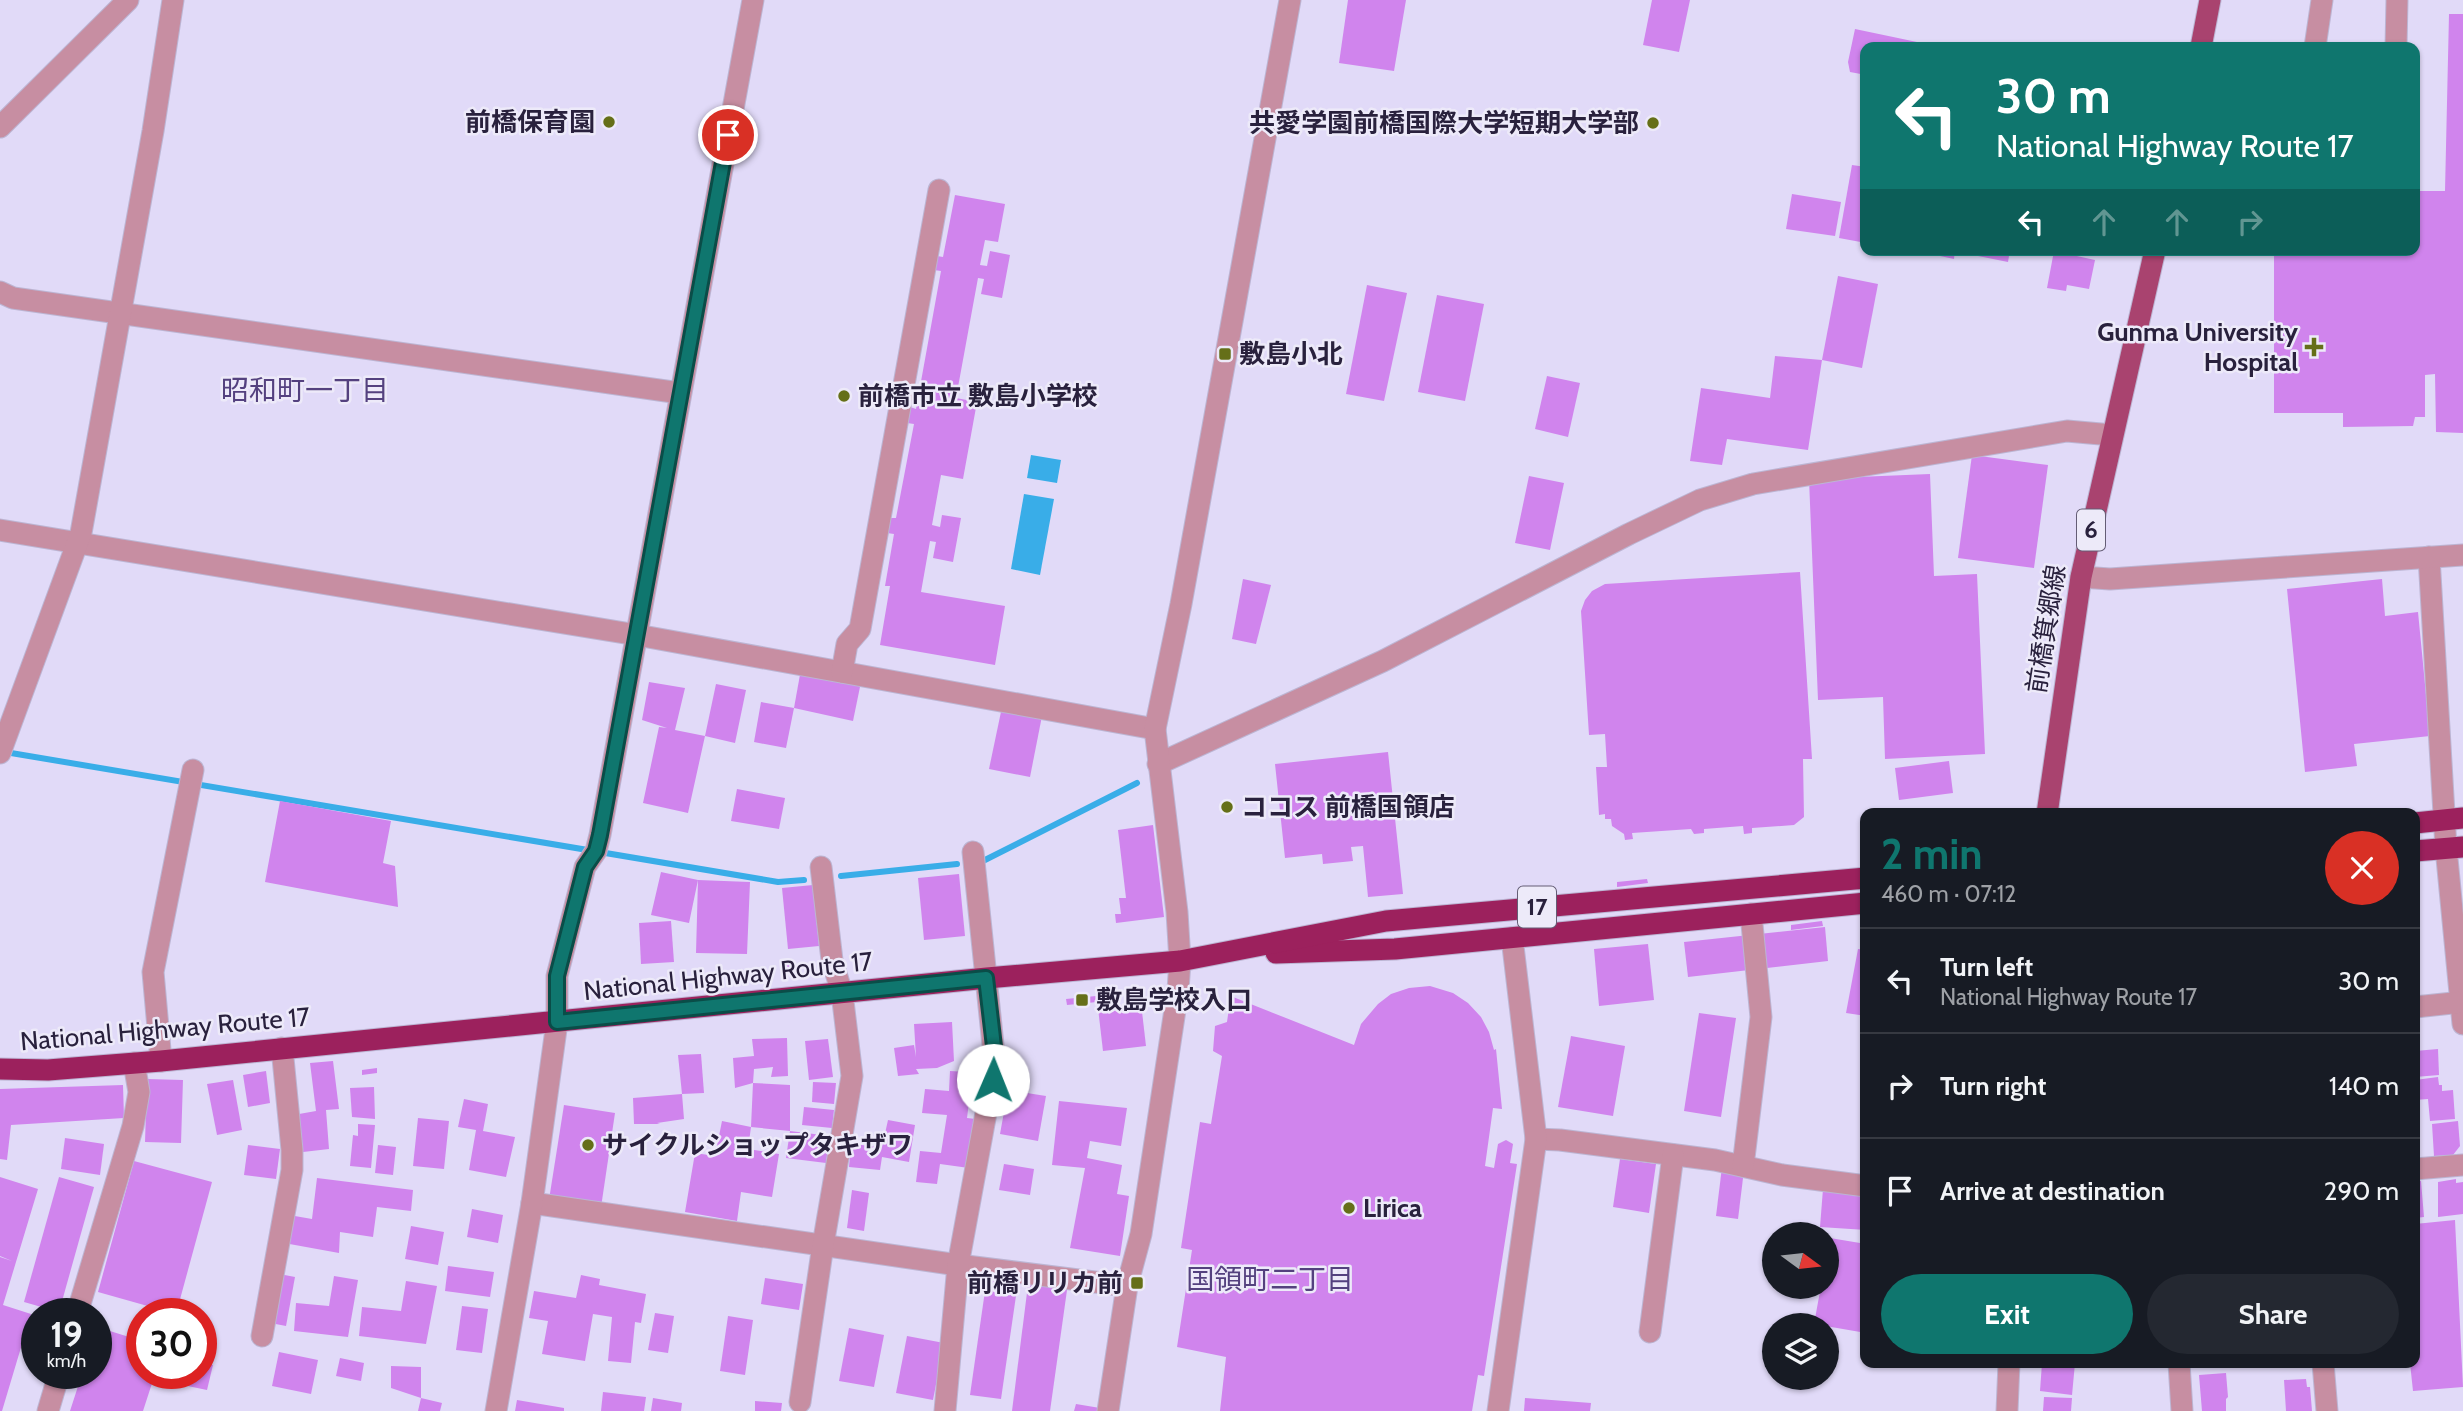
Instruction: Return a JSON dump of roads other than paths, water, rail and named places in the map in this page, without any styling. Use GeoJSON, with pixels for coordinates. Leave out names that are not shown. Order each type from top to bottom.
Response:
{"type":"FeatureCollection","features":[{"type":"Feature","properties":{"kind":"highway"},"geometry":{"type":"LineString","coordinates":[[2420,822],[2455,819]]}},
{"type":"Feature","properties":{"kind":"highway"},"geometry":{"type":"LineString","coordinates":[[2420,851],[2455,848]]}},
{"type":"Feature","properties":{"kind":"highway","name":"National Highway Route 17"},"geometry":{"type":"LineString","coordinates":[[0,1069],[48,1070],[161,1061],[1180,961],[1385,921],[1860,879]]}},
{"type":"Feature","properties":{"kind":"highway","name":"National Highway Route 17"},"geometry":{"type":"LineString","coordinates":[[1211,955],[1395,949],[1860,904]]}},
{"type":"Feature","properties":{"kind":"main road"},"geometry":{"type":"LineString","coordinates":[[2202,42],[2210,0]]}},
{"type":"Feature","properties":{"kind":"main road","name":"前橋箕郷線"},"geometry":{"type":"LineString","coordinates":[[2048,808],[2081,577],[2154,256]]}},
{"type":"Feature","properties":{"kind":"street"},"geometry":{"type":"LineString","coordinates":[[0,127],[128,0]]}},
{"type":"Feature","properties":{"kind":"street"},"geometry":{"type":"LineString","coordinates":[[0,753],[75,543],[81,533],[153,131],[173,0]]}},
{"type":"Feature","properties":{"kind":"street"},"geometry":{"type":"LineString","coordinates":[[496,1411],[532,1203],[557,1022],[557,976],[585,867],[596,851],[600,835],[753,0]]}},
{"type":"Feature","properties":{"kind":"street"},"geometry":{"type":"LineString","coordinates":[[1108,1411],[1127,1286],[1141,1234],[1180,961],[1177,912],[1155,729],[1183,591],[1290,0]]}},
{"type":"Feature","properties":{"kind":"street"},"geometry":{"type":"LineString","coordinates":[[2316,42],[2322,0]]}},
{"type":"Feature","properties":{"kind":"street"},"geometry":{"type":"LineString","coordinates":[[2396,42],[2398,0]]}},
{"type":"Feature","properties":{"kind":"street"},"geometry":{"type":"LineString","coordinates":[[842,672],[848,644],[860,629],[939,190]]}},
{"type":"Feature","properties":{"kind":"street"},"geometry":{"type":"LineString","coordinates":[[0,292],[12,298],[681,393]]}},
{"type":"Feature","properties":{"kind":"street"},"geometry":{"type":"LineString","coordinates":[[1158,764],[1383,661],[1629,534],[1717,494],[1792,477],[2067,431],[2112,435]]}},
{"type":"Feature","properties":{"kind":"street"},"geometry":{"type":"LineString","coordinates":[[0,530],[637,635],[1155,729]]}},
{"type":"Feature","properties":{"kind":"street"},"geometry":{"type":"LineString","coordinates":[[2081,577],[2110,579],[2463,555]]}},
{"type":"Feature","properties":{"kind":"street"},"geometry":{"type":"LineString","coordinates":[[2420,1007],[2462,1009],[2455,819],[2429,557]]}},
{"type":"Feature","properties":{"kind":"street"},"geometry":{"type":"LineString","coordinates":[[161,1061],[153,972],[192,776]]}},
{"type":"Feature","properties":{"kind":"street"},"geometry":{"type":"LineString","coordinates":[[945,1411],[958,1265],[995,1064],[973,852]]}},
{"type":"Feature","properties":{"kind":"street"},"geometry":{"type":"LineString","coordinates":[[800,1402],[852,1076],[842,993],[832,960],[821,867]]}},
{"type":"Feature","properties":{"kind":"street"},"geometry":{"type":"LineString","coordinates":[[1743,1166],[1761,1017],[1751,914]]}},
{"type":"Feature","properties":{"kind":"street"},"geometry":{"type":"LineString","coordinates":[[1498,1411],[1535,1139],[1512,937]]}},
{"type":"Feature","properties":{"kind":"street"},"geometry":{"type":"LineString","coordinates":[[262,1336],[292,1170],[282,1048]]}},
{"type":"Feature","properties":{"kind":"street"},"geometry":{"type":"LineString","coordinates":[[82,1298],[133,1126],[139,1091],[134,1063]]}},
{"type":"Feature","properties":{"kind":"street"},"geometry":{"type":"LineString","coordinates":[[1535,1139],[1673,1155],[1782,1175],[1860,1185]]}},
{"type":"Feature","properties":{"kind":"street"},"geometry":{"type":"LineString","coordinates":[[1650,1332],[1673,1155]]}},
{"type":"Feature","properties":{"kind":"street"},"geometry":{"type":"LineString","coordinates":[[2420,1169],[2463,1165]]}},
{"type":"Feature","properties":{"kind":"street"},"geometry":{"type":"LineString","coordinates":[[532,1203],[958,1265],[1127,1286]]}},
{"type":"Feature","properties":{"kind":"street"},"geometry":{"type":"LineString","coordinates":[[2007,1411],[2009,1368]]}},
{"type":"Feature","properties":{"kind":"street"},"geometry":{"type":"LineString","coordinates":[[2179,1368],[2182,1411]]}},
{"type":"Feature","properties":{"kind":"street"},"geometry":{"type":"LineString","coordinates":[[2323,1368],[2327,1411]]}},
{"type":"Feature","properties":{"kind":"street"},"geometry":{"type":"LineString","coordinates":[[48,1411],[55,1389]]}},
{"type":"Feature","properties":{"kind":"water"},"geometry":{"type":"Polygon","coordinates":[[[1031,455],[1061,460],[1057,483],[1027,478],[1031,455]]]}},
{"type":"Feature","properties":{"kind":"water"},"geometry":{"type":"Polygon","coordinates":[[[1024,494],[1054,499],[1040,575],[1011,569],[1024,494]]]}},
{"type":"Feature","properties":{"kind":"waterway"},"geometry":{"type":"LineString","coordinates":[[5,752],[778,882],[804,880]]}},
{"type":"Feature","properties":{"kind":"waterway"},"geometry":{"type":"LineString","coordinates":[[981,862],[1137,783]]}},
{"type":"Feature","properties":{"kind":"waterway"},"geometry":{"type":"LineString","coordinates":[[841,876],[957,864]]}},
{"type":"Feature","properties":{"kind":"place","name":"前橋保育園"},"geometry":{"type":"Point","coordinates":[609,122]}},
{"type":"Feature","properties":{"kind":"place","name":"共愛学園前橋国際大学短期大学部"},"geometry":{"type":"Point","coordinates":[1653,123]}},
{"type":"Feature","properties":{"kind":"place","name":"Gunma University Hospital"},"geometry":{"type":"Point","coordinates":[2314,347]}},
{"type":"Feature","properties":{"kind":"place","name":"敷島小北"},"geometry":{"type":"Point","coordinates":[1225,354]}},
{"type":"Feature","properties":{"kind":"place","name":"前橋市立 敷島小学校"},"geometry":{"type":"Point","coordinates":[844,396]}},
{"type":"Feature","properties":{"kind":"place","name":"ココス 前橋国領店"},"geometry":{"type":"Point","coordinates":[1227,807]}},
{"type":"Feature","properties":{"kind":"place","name":"敷島学校入口"},"geometry":{"type":"Point","coordinates":[1082,1000]}},
{"type":"Feature","properties":{"kind":"place","name":"サイクルショップタキザワ"},"geometry":{"type":"Point","coordinates":[588,1145]}},
{"type":"Feature","properties":{"kind":"place","name":"Lirica"},"geometry":{"type":"Point","coordinates":[1349,1208]}},
{"type":"Feature","properties":{"kind":"place","name":"前橋リリカ前"},"geometry":{"type":"Point","coordinates":[1137,1283]}},
{"type":"Feature","properties":{"kind":"district","name":"昭和町一丁目"},"geometry":{"type":"Point","coordinates":[305,390]}},
{"type":"Feature","properties":{"kind":"district","name":"国領町二丁目"},"geometry":{"type":"Point","coordinates":[1270,1279]}}]}
